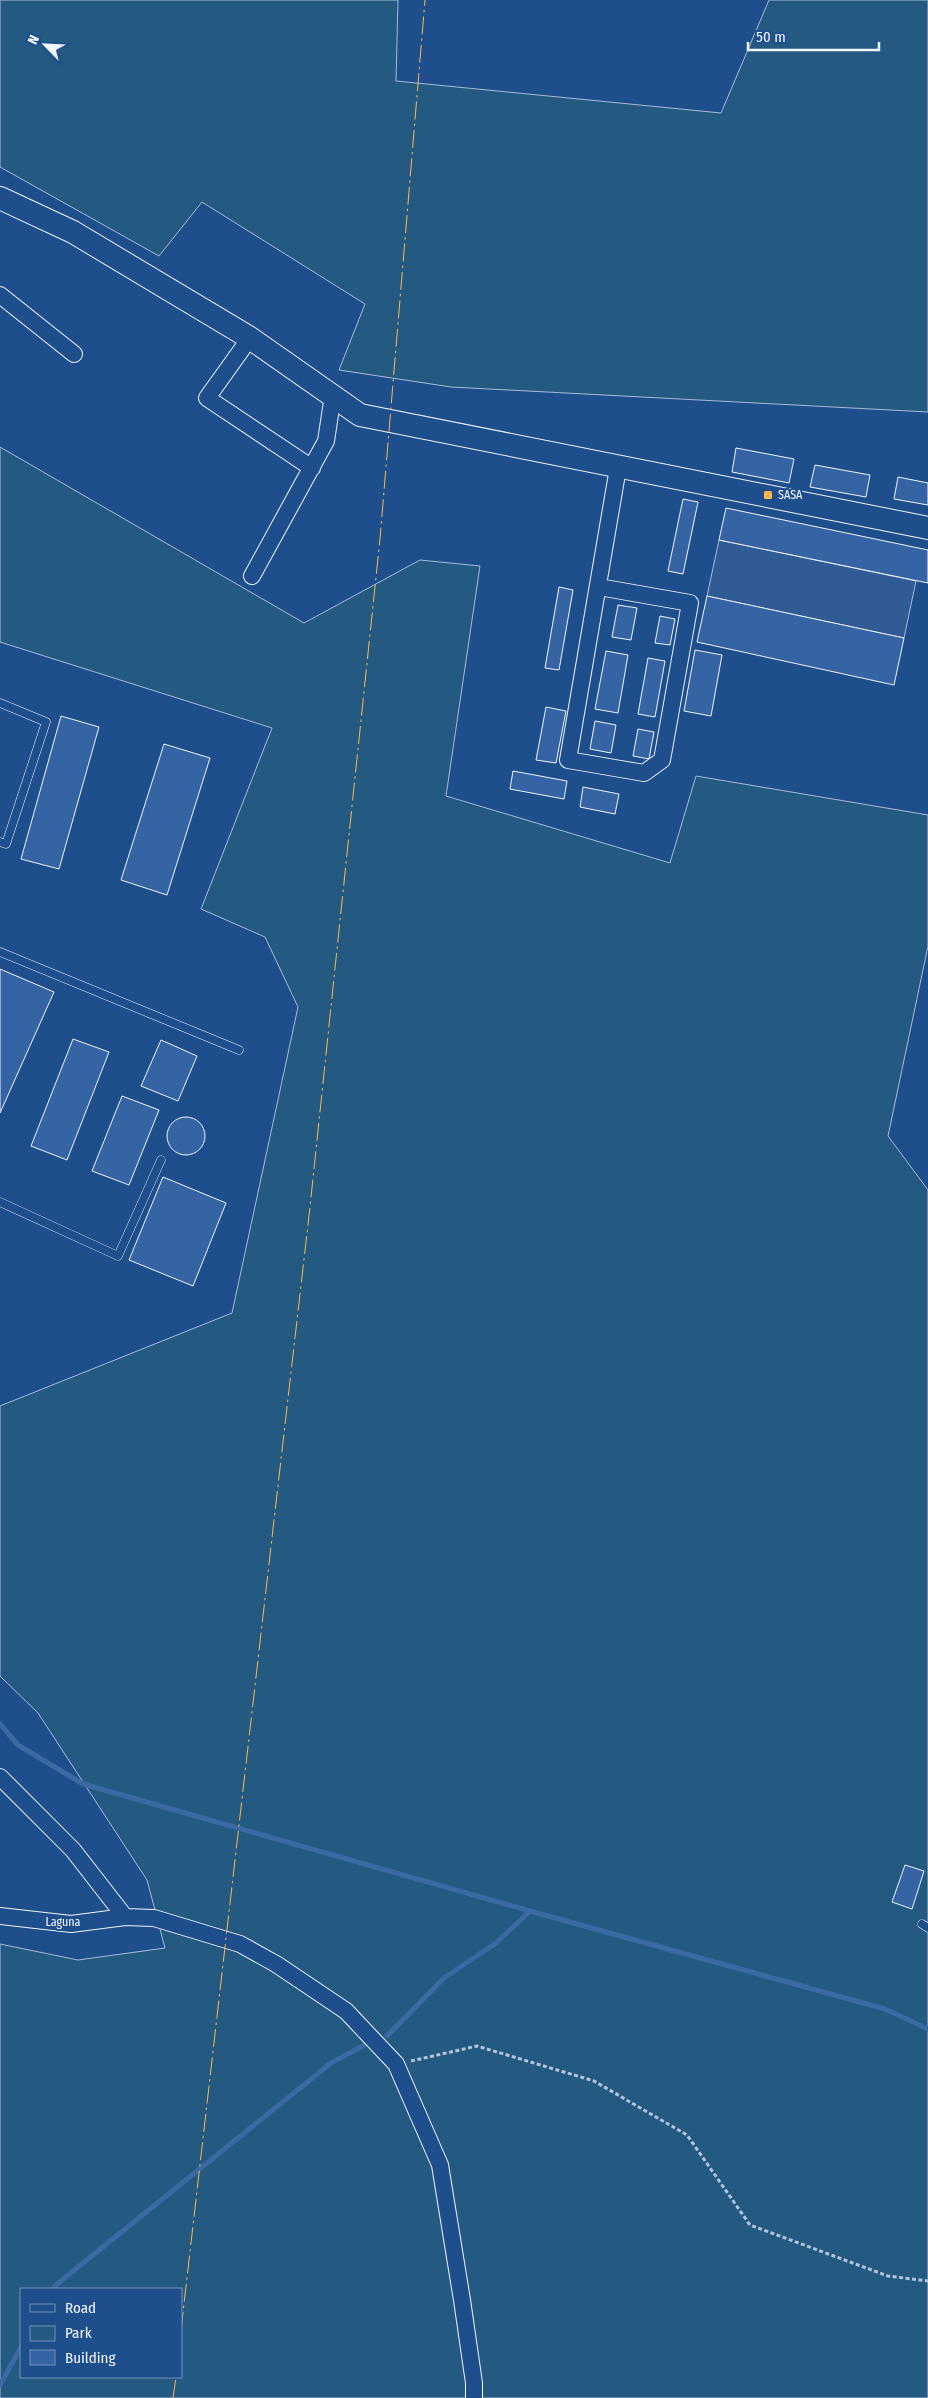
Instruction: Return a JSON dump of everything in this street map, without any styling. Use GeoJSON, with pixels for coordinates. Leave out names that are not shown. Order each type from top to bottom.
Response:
{"type":"FeatureCollection","features":[{"type":"Feature","properties":{"kind":"street"},"geometry":{"type":"LineString","coordinates":[[0,198],[73,232],[250,338],[360,415],[618,468],[784,498],[928,528]]}},
{"type":"Feature","properties":{"kind":"street"},"geometry":{"type":"LineString","coordinates":[[0,295],[74,354]]}},
{"type":"Feature","properties":{"kind":"street"},"geometry":{"type":"LineString","coordinates":[[250,338],[207,398],[312,468]]}},
{"type":"Feature","properties":{"kind":"street"},"geometry":{"type":"LineString","coordinates":[[252,576],[326,441],[332,395]]}},
{"type":"Feature","properties":{"kind":"street"},"geometry":{"type":"LineString","coordinates":[[599,587],[690,603],[662,760],[644,773],[568,760],[618,468]]}},
{"type":"Feature","properties":{"kind":"street"},"geometry":{"type":"LineString","coordinates":[[0,1777],[73,1850],[125,1917]]}},
{"type":"Feature","properties":{"kind":"street","name":"Laguna"},"geometry":{"type":"LineString","coordinates":[[0,1916],[71,1924],[125,1917],[154,1918],[240,1944],[276,1964],[346,2011],[396,2064],[440,2164],[474,2383],[474,2398]]}},
{"type":"Feature","properties":{"kind":"lane"},"geometry":{"type":"LineString","coordinates":[[0,703],[46,722],[6,844],[0,842]]}},
{"type":"Feature","properties":{"kind":"lane"},"geometry":{"type":"LineString","coordinates":[[0,952],[239,1050]]}},
{"type":"Feature","properties":{"kind":"lane"},"geometry":{"type":"LineString","coordinates":[[0,1202],[118,1256],[161,1160]]}},
{"type":"Feature","properties":{"kind":"path"},"geometry":{"type":"LineString","coordinates":[[396,2064],[477,2046],[594,2081],[687,2135],[750,2225],[888,2276],[928,2281]]}},
{"type":"Feature","properties":{"kind":"green space"},"geometry":{"type":"Polygon","coordinates":[[[0,0],[398,0],[396,81],[721,113],[769,0],[928,0],[928,412],[451,387],[339,370],[365,304],[202,202],[159,256],[0,167],[0,0]]]}},
{"type":"Feature","properties":{"kind":"green space"},"geometry":{"type":"Polygon","coordinates":[[[0,447],[304,623],[420,560],[480,566],[446,796],[670,863],[696,776],[928,815],[928,946],[888,1136],[928,1190],[928,2398],[0,2398],[0,1944],[78,1960],[165,1948],[147,1880],[38,1713],[0,1676],[0,1406],[232,1313],[298,1007],[265,937],[201,909],[272,728],[0,642],[0,447]]]}},
{"type":"Feature","properties":{"kind":"shaded area"},"geometry":{"type":"Polygon","coordinates":[[[719,540],[916,581],[904,638],[707,596],[719,540]]]}},
{"type":"Feature","properties":{"kind":"building"},"geometry":{"type":"Polygon","coordinates":[[[736,448],[794,459],[789,483],[732,472],[736,448]]]}},
{"type":"Feature","properties":{"kind":"building"},"geometry":{"type":"Polygon","coordinates":[[[815,465],[870,475],[866,497],[810,487],[815,465]]]}},
{"type":"Feature","properties":{"kind":"building"},"geometry":{"type":"Polygon","coordinates":[[[898,477],[928,483],[928,505],[894,499],[898,477]]]}},
{"type":"Feature","properties":{"kind":"building"},"geometry":{"type":"Polygon","coordinates":[[[683,499],[698,502],[683,574],[668,571],[683,499]]]}},
{"type":"Feature","properties":{"kind":"building"},"geometry":{"type":"Polygon","coordinates":[[[726,508],[928,550],[928,583],[719,540],[726,508]]]}},
{"type":"Feature","properties":{"kind":"building"},"geometry":{"type":"Polygon","coordinates":[[[559,587],[573,590],[559,670],[545,668],[559,587]]]}},
{"type":"Feature","properties":{"kind":"building"},"geometry":{"type":"Polygon","coordinates":[[[707,596],[904,638],[894,685],[697,642],[707,596]]]}},
{"type":"Feature","properties":{"kind":"building"},"geometry":{"type":"Polygon","coordinates":[[[618,605],[637,608],[631,640],[612,637],[618,605]]]}},
{"type":"Feature","properties":{"kind":"building"},"geometry":{"type":"Polygon","coordinates":[[[660,616],[675,619],[670,645],[655,643],[660,616]]]}},
{"type":"Feature","properties":{"kind":"building"},"geometry":{"type":"Polygon","coordinates":[[[695,650],[722,655],[711,716],[684,711],[695,650]]]}},
{"type":"Feature","properties":{"kind":"building"},"geometry":{"type":"Polygon","coordinates":[[[606,651],[628,655],[618,713],[595,709],[606,651]]]}},
{"type":"Feature","properties":{"kind":"building"},"geometry":{"type":"Polygon","coordinates":[[[648,658],[665,661],[655,717],[638,714],[648,658]]]}},
{"type":"Feature","properties":{"kind":"building"},"geometry":{"type":"Polygon","coordinates":[[[546,707],[566,711],[556,763],[536,760],[546,707]]]}},
{"type":"Feature","properties":{"kind":"building"},"geometry":{"type":"Polygon","coordinates":[[[61,716],[99,727],[59,869],[21,859],[61,716]]]}},
{"type":"Feature","properties":{"kind":"building"},"geometry":{"type":"Polygon","coordinates":[[[595,721],[616,725],[611,753],[590,749],[595,721]]]}},
{"type":"Feature","properties":{"kind":"building"},"geometry":{"type":"Polygon","coordinates":[[[638,729],[654,732],[649,759],[633,756],[638,729]]]}},
{"type":"Feature","properties":{"kind":"building"},"geometry":{"type":"Polygon","coordinates":[[[164,744],[210,758],[167,895],[121,880],[164,744]]]}},
{"type":"Feature","properties":{"kind":"building"},"geometry":{"type":"Polygon","coordinates":[[[513,771],[567,781],[564,799],[510,789],[513,771]]]}},
{"type":"Feature","properties":{"kind":"building"},"geometry":{"type":"Polygon","coordinates":[[[583,787],[619,794],[615,814],[580,807],[583,787]]]}},
{"type":"Feature","properties":{"kind":"building"},"geometry":{"type":"Polygon","coordinates":[[[0,969],[54,992],[0,1113],[0,969]]]}},
{"type":"Feature","properties":{"kind":"building"},"geometry":{"type":"Polygon","coordinates":[[[73,1039],[109,1052],[67,1160],[31,1146],[73,1039]]]}},
{"type":"Feature","properties":{"kind":"building"},"geometry":{"type":"Polygon","coordinates":[[[161,1040],[197,1056],[178,1101],[141,1086],[161,1040]]]}},
{"type":"Feature","properties":{"kind":"building"},"geometry":{"type":"Polygon","coordinates":[[[122,1096],[159,1110],[129,1185],[92,1171],[122,1096]]]}},
{"type":"Feature","properties":{"kind":"building"},"geometry":{"type":"Polygon","coordinates":[[[186,1117],[200,1122],[205,1136],[200,1150],[186,1155],[172,1150],[167,1136],[172,1122],[186,1117]]]}},
{"type":"Feature","properties":{"kind":"building"},"geometry":{"type":"Polygon","coordinates":[[[163,1177],[226,1203],[193,1286],[129,1260],[163,1177]]]}},
{"type":"Feature","properties":{"kind":"building"},"geometry":{"type":"Polygon","coordinates":[[[905,1865],[924,1871],[912,1909],[892,1902],[905,1865]]]}},
{"type":"Feature","properties":{"kind":"waterway"},"geometry":{"type":"LineString","coordinates":[[0,1724],[18,1745],[83,1784],[530,1911],[885,2009],[928,2029]]}},
{"type":"Feature","properties":{"kind":"waterway"},"geometry":{"type":"LineString","coordinates":[[387,2036],[444,1978],[496,1943],[530,1911]]}},
{"type":"Feature","properties":{"kind":"waterway"},"geometry":{"type":"LineString","coordinates":[[54,2288],[331,2063],[370,2042]]}},
{"type":"Feature","properties":{"kind":"waterway"},"geometry":{"type":"LineString","coordinates":[[0,2385],[20,2349]]}},
{"type":"Feature","properties":{"kind":"power"},"geometry":{"type":"LineString","coordinates":[[182,2321],[310,1207],[380,539],[425,0]]}},
{"type":"Feature","properties":{"kind":"power"},"geometry":{"type":"LineString","coordinates":[[173,2398],[176,2378]]}},
{"type":"Feature","properties":{"kind":"place","name":"SASA"},"geometry":{"type":"Point","coordinates":[768,495]}}]}
